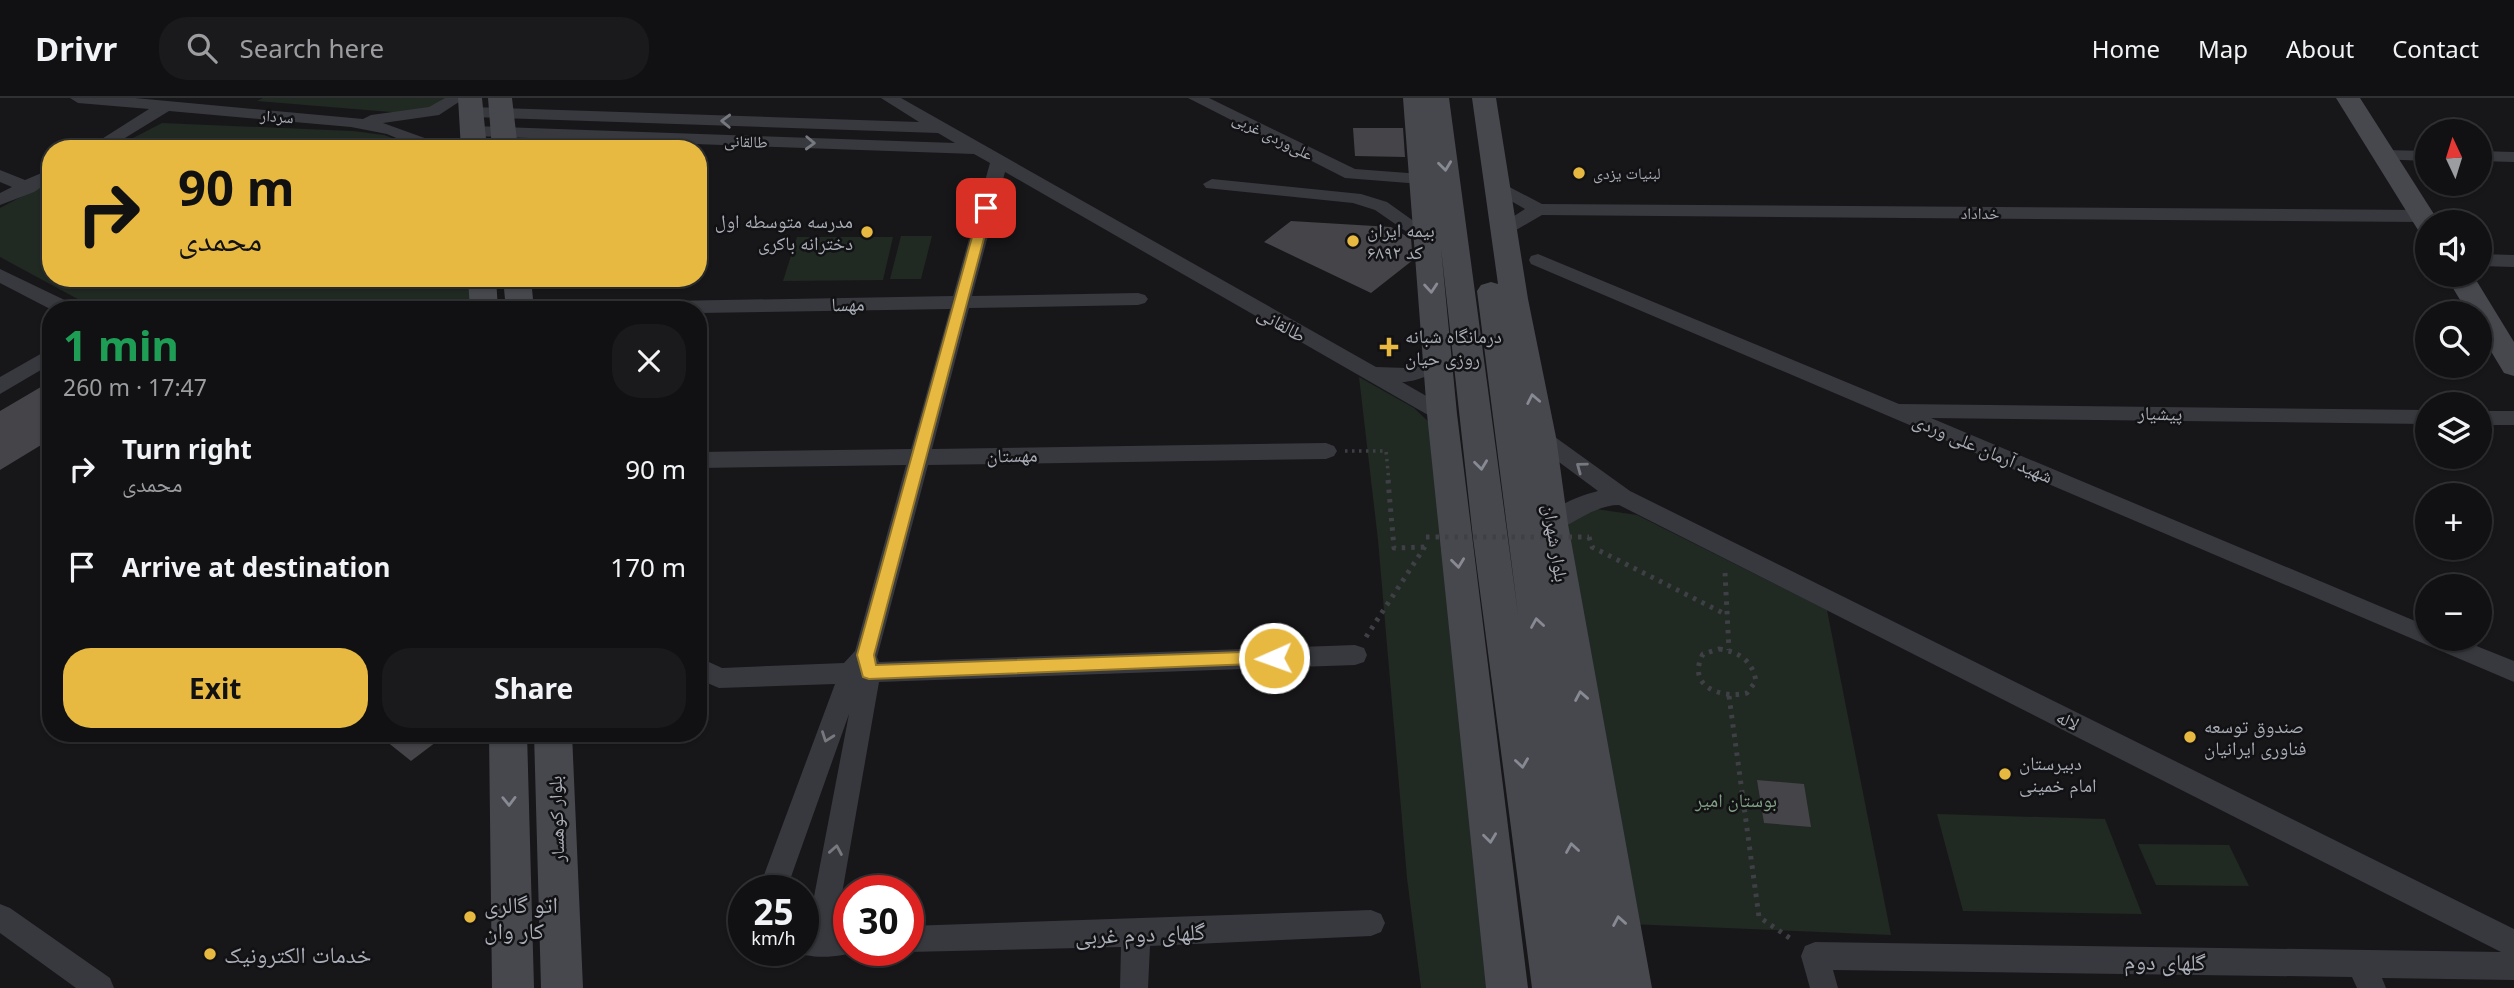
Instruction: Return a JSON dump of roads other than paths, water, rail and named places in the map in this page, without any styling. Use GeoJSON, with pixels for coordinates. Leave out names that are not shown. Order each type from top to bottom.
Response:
{"type":"FeatureCollection","features":[{"type":"Feature","properties":{"kind":"main road"},"geometry":{"type":"LineString","coordinates":[[1415,98],[1442,414],[1507,988]]}},
{"type":"Feature","properties":{"kind":"main road"},"geometry":{"type":"LineString","coordinates":[[1437,98],[1490,538],[1553,988]]}},
{"type":"Feature","properties":{"kind":"main road","name":"بلوار شهران"},"geometry":{"type":"LineString","coordinates":[[1463,98],[1522,529],[1594,988]]}},
{"type":"Feature","properties":{"kind":"main road","name":"بلوار شهران"},"geometry":{"type":"LineString","coordinates":[[1484,98],[1498,186],[1524,218],[1514,299],[1540,436],[1552,524],[1631,988]]}},
{"type":"Feature","properties":{"kind":"main road"},"geometry":{"type":"LineString","coordinates":[[2348,98],[2419,210]]}},
{"type":"Feature","properties":{"kind":"main road"},"geometry":{"type":"LineString","coordinates":[[2466,287],[2514,366]]}},
{"type":"Feature","properties":{"kind":"main road"},"geometry":{"type":"LineString","coordinates":[[508,742],[513,988]]}},
{"type":"Feature","properties":{"kind":"main road","name":"بلوار کوهسار"},"geometry":{"type":"LineString","coordinates":[[553,742],[562,988]]}},
{"type":"Feature","properties":{"kind":"street","name":"سردار"},"geometry":{"type":"LineString","coordinates":[[78,98],[163,108],[351,122],[392,130],[416,140]]}},
{"type":"Feature","properties":{"kind":"street","name":"طالقانی"},"geometry":{"type":"LineString","coordinates":[[889,98],[1442,414]]}},
{"type":"Feature","properties":{"kind":"street","name":"علی‌وردی غربی"},"geometry":{"type":"LineString","coordinates":[[1196,98],[1351,174],[1421,180]]}},
{"type":"Feature","properties":{"kind":"street","name":"سردار"},"geometry":{"type":"LineString","coordinates":[[351,122],[419,115],[449,105],[469,117]]}},
{"type":"Feature","properties":{"kind":"street"},"geometry":{"type":"LineString","coordinates":[[109,140],[163,108]]}},
{"type":"Feature","properties":{"kind":"street","name":"طالقانی"},"geometry":{"type":"LineString","coordinates":[[469,117],[502,123],[978,149]]}},
{"type":"Feature","properties":{"kind":"street","name":"طالقانی"},"geometry":{"type":"LineString","coordinates":[[502,123],[941,128]]}},
{"type":"Feature","properties":{"kind":"street"},"geometry":{"type":"LineString","coordinates":[[2384,155],[2415,156]]}},
{"type":"Feature","properties":{"kind":"street"},"geometry":{"type":"LineString","coordinates":[[2492,156],[2514,157]]}},
{"type":"Feature","properties":{"kind":"street"},"geometry":{"type":"LineString","coordinates":[[819,904],[862,667],[999,161]]}},
{"type":"Feature","properties":{"kind":"street"},"geometry":{"type":"LineString","coordinates":[[1338,196],[1351,174]]}},
{"type":"Feature","properties":{"kind":"street"},"geometry":{"type":"LineString","coordinates":[[0,175],[28,188]]}},
{"type":"Feature","properties":{"kind":"street"},"geometry":{"type":"LineString","coordinates":[[0,200],[42,179]]}},
{"type":"Feature","properties":{"kind":"street"},"geometry":{"type":"LineString","coordinates":[[1212,184],[1355,198],[1381,206],[1427,237]]}},
{"type":"Feature","properties":{"kind":"street","name":"خداداد"},"geometry":{"type":"LineString","coordinates":[[1524,218],[2415,220]]}},
{"type":"Feature","properties":{"kind":"street","name":"شهید آرمان علی وردی"},"geometry":{"type":"LineString","coordinates":[[1538,260],[2415,631]]}},
{"type":"Feature","properties":{"kind":"street"},"geometry":{"type":"LineString","coordinates":[[2492,260],[2514,261]]}},
{"type":"Feature","properties":{"kind":"street"},"geometry":{"type":"LineString","coordinates":[[2,276],[51,301]]}},
{"type":"Feature","properties":{"kind":"street","name":"مهسا"},"geometry":{"type":"LineString","coordinates":[[707,306],[1138,299]]}},
{"type":"Feature","properties":{"kind":"street"},"geometry":{"type":"LineString","coordinates":[[0,387],[42,361]]}},
{"type":"Feature","properties":{"kind":"street"},"geometry":{"type":"LineString","coordinates":[[1368,374],[1410,374],[1437,361]]}},
{"type":"Feature","properties":{"kind":"street","name":"پیشیار"},"geometry":{"type":"LineString","coordinates":[[1892,409],[2415,417]]}},
{"type":"Feature","properties":{"kind":"street"},"geometry":{"type":"LineString","coordinates":[[2492,418],[2514,418]]}},
{"type":"Feature","properties":{"kind":"street","name":"لاله"},"geometry":{"type":"LineString","coordinates":[[1540,436],[1622,497],[2514,944]]}},
{"type":"Feature","properties":{"kind":"street","name":"مهستان"},"geometry":{"type":"LineString","coordinates":[[707,460],[1326,451]]}},
{"type":"Feature","properties":{"kind":"street"},"geometry":{"type":"LineString","coordinates":[[1552,524],[1590,500],[1604,496],[1622,497]]}},
{"type":"Feature","properties":{"kind":"street"},"geometry":{"type":"LineString","coordinates":[[2463,651],[2514,672]]}},
{"type":"Feature","properties":{"kind":"street"},"geometry":{"type":"LineString","coordinates":[[707,672],[719,678],[862,667],[1355,655]]}},
{"type":"Feature","properties":{"kind":"street"},"geometry":{"type":"LineString","coordinates":[[778,875],[862,667]]}},
{"type":"Feature","properties":{"kind":"street"},"geometry":{"type":"LineString","coordinates":[[0,917],[100,988]]}},
{"type":"Feature","properties":{"kind":"street","name":"گلهای دوم غربی"},"geometry":{"type":"LineString","coordinates":[[924,939],[1371,923]]}},
{"type":"Feature","properties":{"kind":"street"},"geometry":{"type":"LineString","coordinates":[[1133,988],[1136,933]]}},
{"type":"Feature","properties":{"kind":"street","name":"گلهای دوم"},"geometry":{"type":"LineString","coordinates":[[1824,988],[1815,956],[2366,976],[2514,966]]}},
{"type":"Feature","properties":{"kind":"place","name":"لبنیات یزدی"},"geometry":{"type":"Point","coordinates":[1579,173]}},
{"type":"Feature","properties":{"kind":"place","name":"مدرسه متوسطه اول دخترانه باکری"},"geometry":{"type":"Point","coordinates":[867,232]}},
{"type":"Feature","properties":{"kind":"place","name":"بیمه ایران کد ۶۸۹۲"},"geometry":{"type":"Point","coordinates":[1353,241]}},
{"type":"Feature","properties":{"kind":"place","name":"درمانگاه شبانه روزی حیان"},"geometry":{"type":"Point","coordinates":[1389,347]}},
{"type":"Feature","properties":{"kind":"place","name":"صندوق توسعه فناوری ایرانیان"},"geometry":{"type":"Point","coordinates":[2190,737]}},
{"type":"Feature","properties":{"kind":"place","name":"دبیرستان امام خمینی"},"geometry":{"type":"Point","coordinates":[2005,774]}},
{"type":"Feature","properties":{"kind":"place","name":"اتو گالری کار وان"},"geometry":{"type":"Point","coordinates":[470,917]}},
{"type":"Feature","properties":{"kind":"place","name":"خدمات الکترونیک"},"geometry":{"type":"Point","coordinates":[210,954]}},
{"type":"Feature","properties":{"kind":"park label","name":"بوستان امیر"},"geometry":{"type":"Point","coordinates":[1736,800]}}]}
